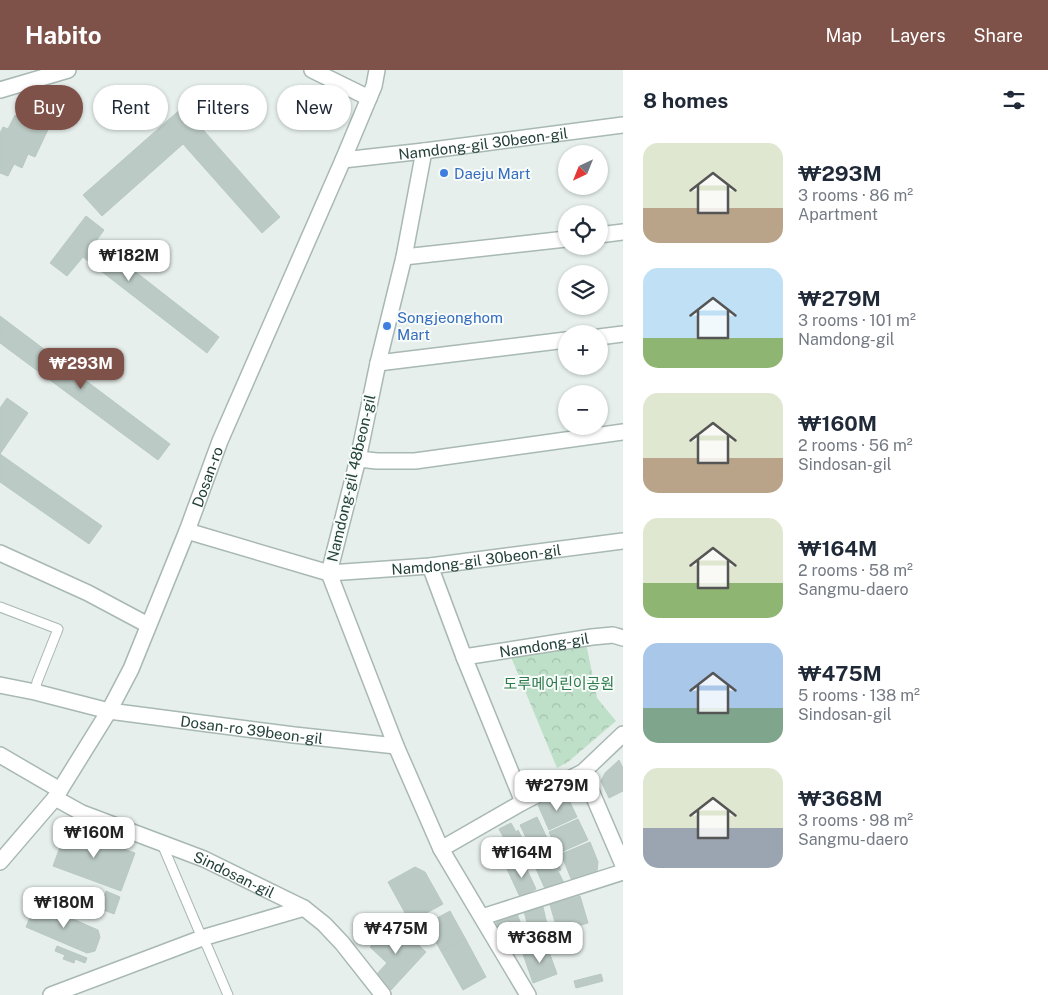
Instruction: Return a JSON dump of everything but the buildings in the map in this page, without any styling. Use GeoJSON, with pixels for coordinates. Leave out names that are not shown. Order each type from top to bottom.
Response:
{"type":"FeatureCollection","features":[{"type":"Feature","properties":{"kind":"street"},"geometry":{"type":"LineString","coordinates":[[0,90],[68,70]]}},
{"type":"Feature","properties":{"kind":"street"},"geometry":{"type":"LineString","coordinates":[[312,70],[369,98]]}},
{"type":"Feature","properties":{"kind":"street","name":"Dosan-ro"},"geometry":{"type":"LineString","coordinates":[[0,862],[57,794],[108,711],[131,668],[187,531],[220,441],[343,160],[374,86],[377,70]]}},
{"type":"Feature","properties":{"kind":"street","name":"Namdong-gil 30beon-gil"},"geometry":{"type":"LineString","coordinates":[[343,160],[623,125]]}},
{"type":"Feature","properties":{"kind":"street","name":"Namdong-gil 48beon-gil"},"geometry":{"type":"LineString","coordinates":[[424,151],[404,257],[378,363],[358,459],[328,574],[396,746],[441,848],[528,995]]}},
{"type":"Feature","properties":{"kind":"street"},"geometry":{"type":"LineString","coordinates":[[608,234],[623,232]]}},
{"type":"Feature","properties":{"kind":"street"},"geometry":{"type":"LineString","coordinates":[[404,257],[558,240]]}},
{"type":"Feature","properties":{"kind":"street"},"geometry":{"type":"LineString","coordinates":[[608,336],[623,334]]}},
{"type":"Feature","properties":{"kind":"street"},"geometry":{"type":"LineString","coordinates":[[378,363],[558,341]]}},
{"type":"Feature","properties":{"kind":"street"},"geometry":{"type":"LineString","coordinates":[[358,459],[415,461],[623,432]]}},
{"type":"Feature","properties":{"kind":"street"},"geometry":{"type":"LineString","coordinates":[[187,531],[328,574]]}},
{"type":"Feature","properties":{"kind":"street","name":"Namdong-gil 30beon-gil"},"geometry":{"type":"LineString","coordinates":[[328,574],[430,566],[623,541]]}},
{"type":"Feature","properties":{"kind":"street"},"geometry":{"type":"LineString","coordinates":[[0,553],[88,593],[148,624]]}},
{"type":"Feature","properties":{"kind":"street"},"geometry":{"type":"LineString","coordinates":[[430,566],[464,657],[523,802]]}},
{"type":"Feature","properties":{"kind":"street","name":"Namdong-gil"},"geometry":{"type":"LineString","coordinates":[[464,657],[592,637],[613,635],[623,638]]}},
{"type":"Feature","properties":{"kind":"street","name":"Dosan-ro 39beon-gil"},"geometry":{"type":"LineString","coordinates":[[0,685],[108,711],[396,746]]}},
{"type":"Feature","properties":{"kind":"street"},"geometry":{"type":"LineString","coordinates":[[441,848],[523,802],[583,772],[623,734]]}},
{"type":"Feature","properties":{"kind":"street","name":"Sindosan-gil"},"geometry":{"type":"LineString","coordinates":[[0,755],[82,813],[204,859],[304,908],[324,924],[336,937],[383,995]]}},
{"type":"Feature","properties":{"kind":"street"},"geometry":{"type":"LineString","coordinates":[[583,772],[623,865]]}},
{"type":"Feature","properties":{"kind":"street"},"geometry":{"type":"LineString","coordinates":[[482,917],[623,872]]}},
{"type":"Feature","properties":{"kind":"street","name":"Sindosan-gil"},"geometry":{"type":"LineString","coordinates":[[51,995],[202,938],[304,908]]}},
{"type":"Feature","properties":{"kind":"lane"},"geometry":{"type":"LineString","coordinates":[[0,607],[58,629],[37,682],[35,692]]}},
{"type":"Feature","properties":{"kind":"lane","name":"Sindosan-gil"},"geometry":{"type":"LineString","coordinates":[[162,843],[228,995]]}},
{"type":"Feature","properties":{"kind":"green space","name":"도루메어린이공원"},"geometry":{"type":"Polygon","coordinates":[[[586,643],[597,698],[616,721],[568,762],[557,768],[511,657],[586,643]]]}},
{"type":"Feature","properties":{"kind":"place","name":"Daeju Mart"},"geometry":{"type":"Point","coordinates":[444,173]}},
{"type":"Feature","properties":{"kind":"place","name":"Songjeonghom Mart"},"geometry":{"type":"Point","coordinates":[387,326]}}]}
